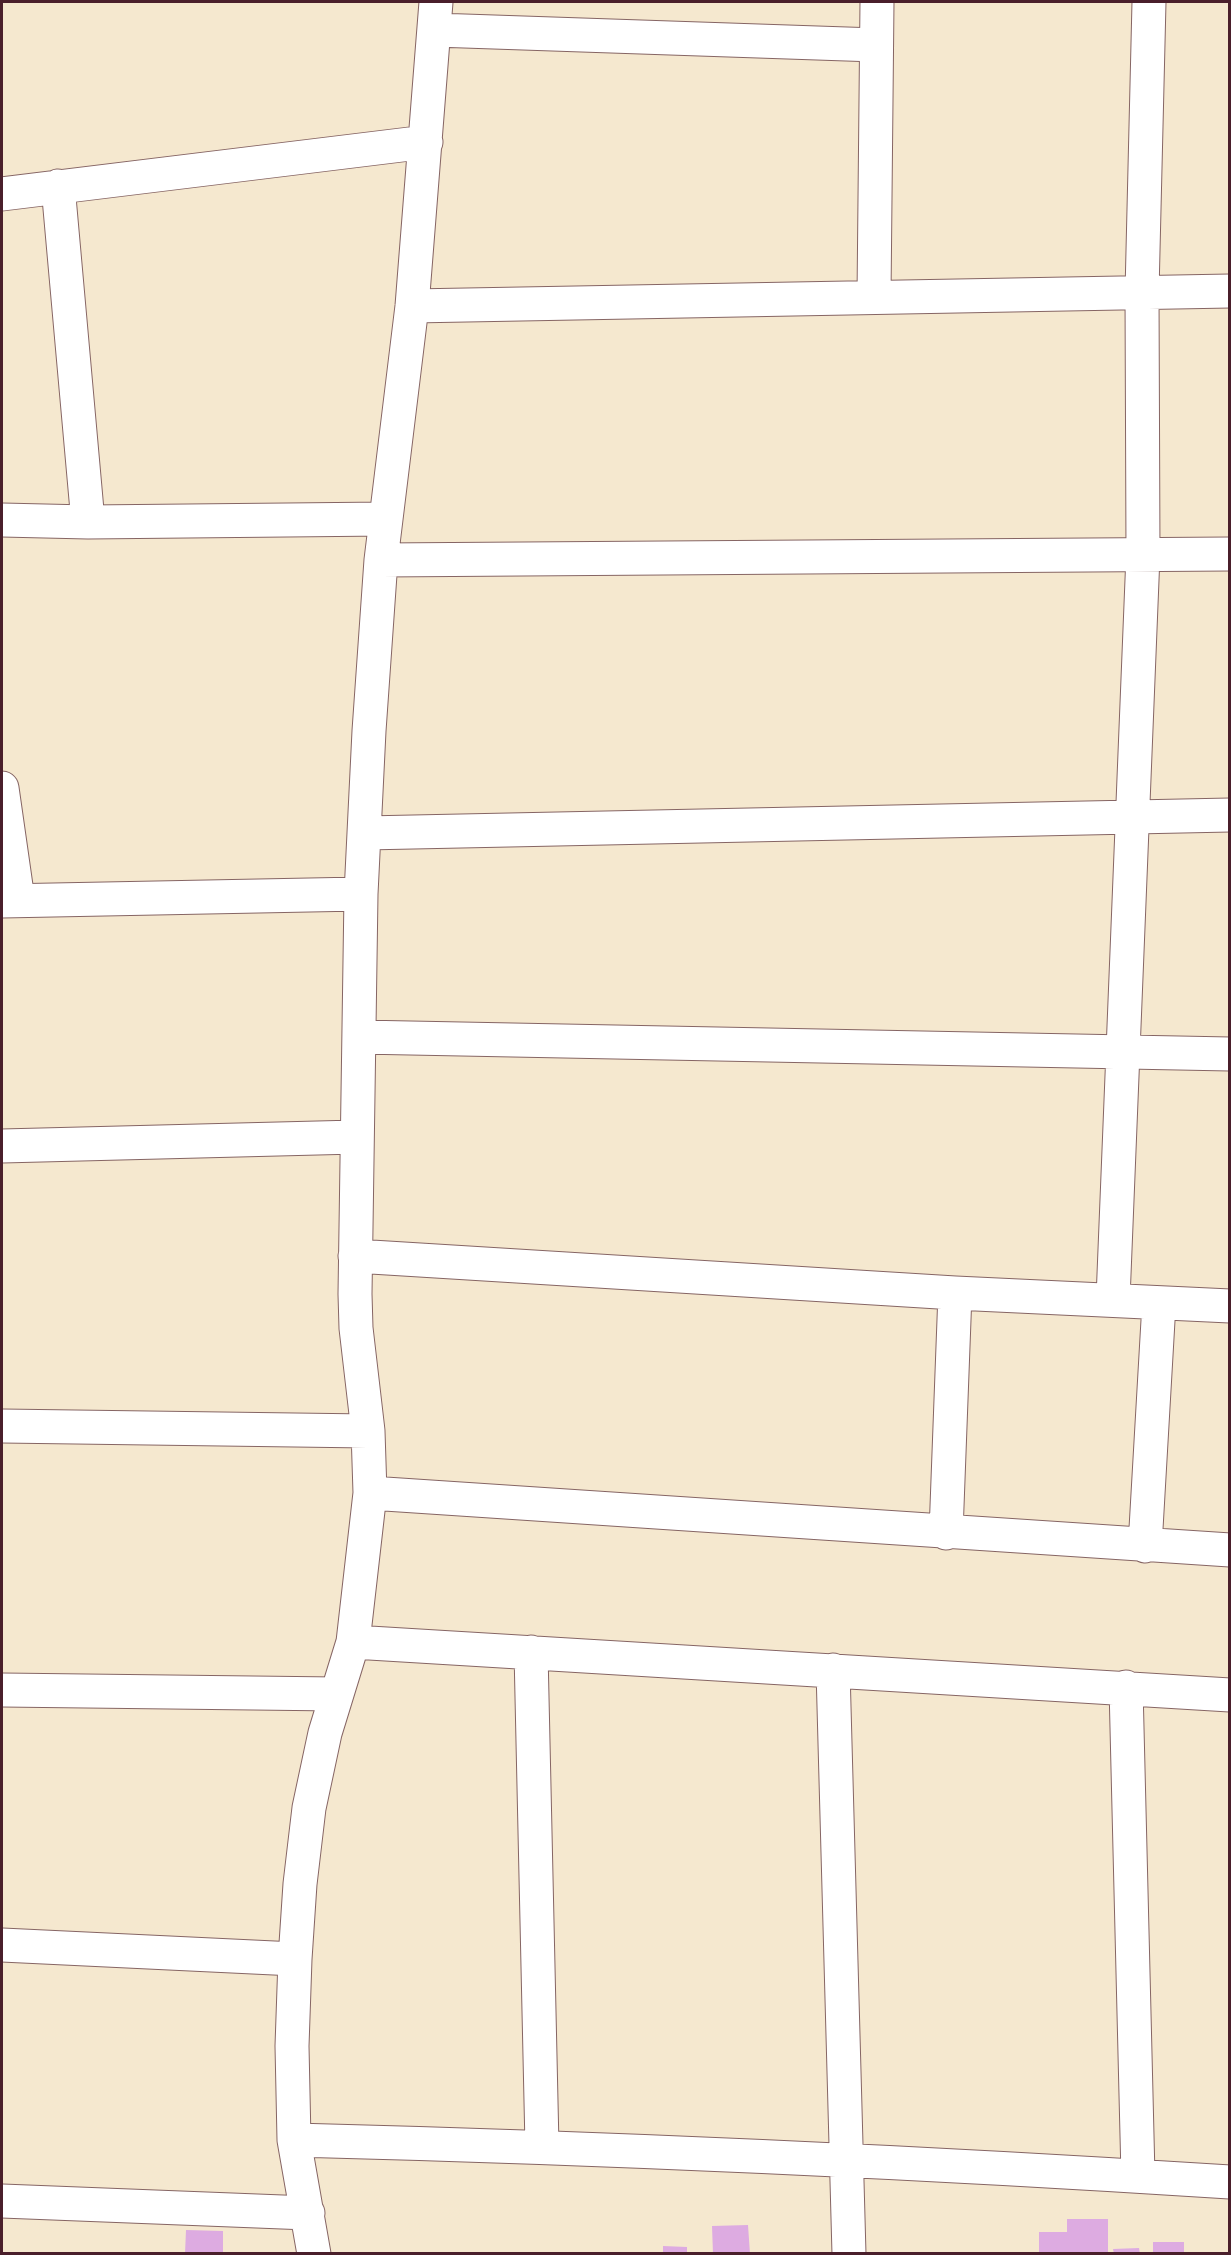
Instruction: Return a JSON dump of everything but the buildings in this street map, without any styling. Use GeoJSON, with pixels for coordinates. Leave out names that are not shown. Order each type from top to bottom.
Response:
{"type":"FeatureCollection","features":[{"type":"Feature","properties":{"kind":"street"},"geometry":{"type":"LineString","coordinates":[[874,297],[877,2]]}},
{"type":"Feature","properties":{"kind":"street"},"geometry":{"type":"LineString","coordinates":[[1113,1299],[1143,555],[1142,292],[1149,2]]}},
{"type":"Feature","properties":{"kind":"street"},"geometry":{"type":"LineString","coordinates":[[314,2253],[294,2140],[292,2046],[295,1959],[300,1884],[309,1808],[325,1733],[353,1642],[370,1493],[368,1431],[356,1328],[355,1256],[362,894],[369,731],[381,561],[412,306],[436,16],[876,45]]}},
{"type":"Feature","properties":{"kind":"street"},"geometry":{"type":"LineString","coordinates":[[2,194],[426,142]]}},
{"type":"Feature","properties":{"kind":"street"},"geometry":{"type":"LineString","coordinates":[[58,186],[88,522]]}},
{"type":"Feature","properties":{"kind":"street"},"geometry":{"type":"LineString","coordinates":[[412,306],[1230,291]]}},
{"type":"Feature","properties":{"kind":"street"},"geometry":{"type":"LineString","coordinates":[[2,520],[88,522],[386,519]]}},
{"type":"Feature","properties":{"kind":"street"},"geometry":{"type":"LineString","coordinates":[[381,561],[1230,554]]}},
{"type":"Feature","properties":{"kind":"street"},"geometry":{"type":"LineString","coordinates":[[2,788],[10,900],[362,894]]}},
{"type":"Feature","properties":{"kind":"street"},"geometry":{"type":"LineString","coordinates":[[365,833],[1230,815]]}},
{"type":"Feature","properties":{"kind":"street"},"geometry":{"type":"LineString","coordinates":[[359,1037],[1230,1054]]}},
{"type":"Feature","properties":{"kind":"street"},"geometry":{"type":"LineString","coordinates":[[2,1146],[357,1137]]}},
{"type":"Feature","properties":{"kind":"street"},"geometry":{"type":"LineString","coordinates":[[355,1256],[955,1293],[1230,1306]]}},
{"type":"Feature","properties":{"kind":"street"},"geometry":{"type":"LineString","coordinates":[[946,1533],[955,1293]]}},
{"type":"Feature","properties":{"kind":"street"},"geometry":{"type":"LineString","coordinates":[[1145,1546],[1159,1302]]}},
{"type":"Feature","properties":{"kind":"street"},"geometry":{"type":"LineString","coordinates":[[2,1425],[368,1431]]}},
{"type":"Feature","properties":{"kind":"street"},"geometry":{"type":"LineString","coordinates":[[370,1493],[946,1533],[1230,1550]]}},
{"type":"Feature","properties":{"kind":"street"},"geometry":{"type":"LineString","coordinates":[[353,1642],[1230,1695]]}},
{"type":"Feature","properties":{"kind":"street"},"geometry":{"type":"LineString","coordinates":[[531,1652],[542,2146]]}},
{"type":"Feature","properties":{"kind":"street"},"geometry":{"type":"LineString","coordinates":[[833,1670],[849,2253]]}},
{"type":"Feature","properties":{"kind":"street"},"geometry":{"type":"LineString","coordinates":[[1126,1687],[1138,2176]]}},
{"type":"Feature","properties":{"kind":"street"},"geometry":{"type":"LineString","coordinates":[[2,1690],[337,1694]]}},
{"type":"Feature","properties":{"kind":"street"},"geometry":{"type":"LineString","coordinates":[[2,1945],[295,1959]]}},
{"type":"Feature","properties":{"kind":"street"},"geometry":{"type":"LineString","coordinates":[[294,2140],[542,2146],[846,2159],[1230,2181]]}},
{"type":"Feature","properties":{"kind":"street"},"geometry":{"type":"LineString","coordinates":[[2,2201],[308,2213]]}}]}
